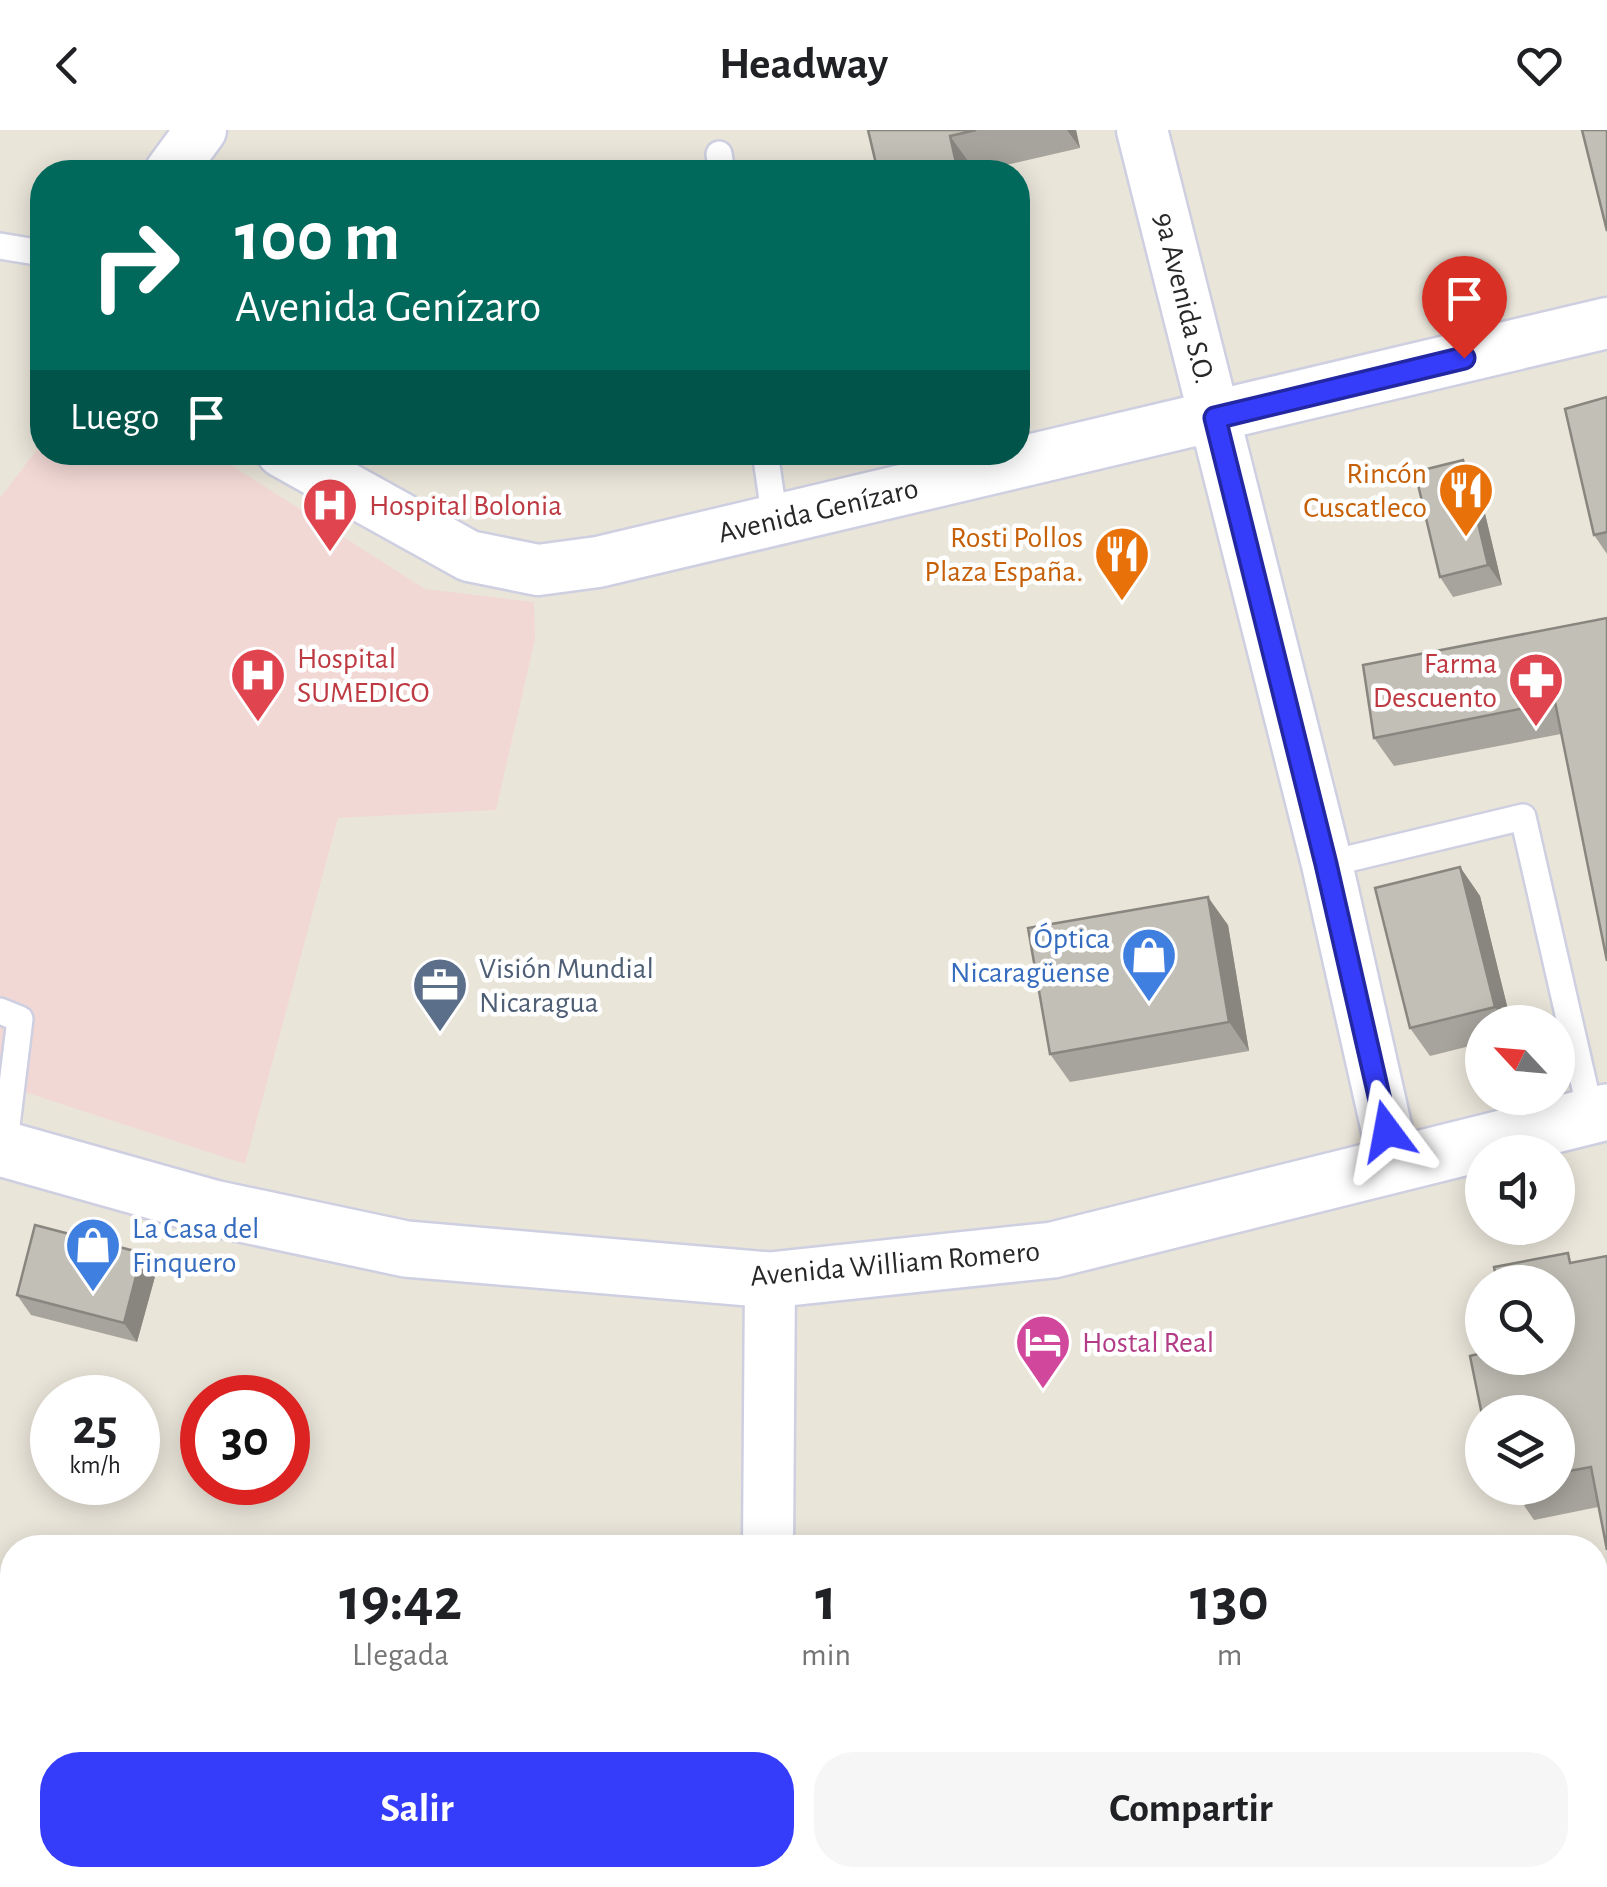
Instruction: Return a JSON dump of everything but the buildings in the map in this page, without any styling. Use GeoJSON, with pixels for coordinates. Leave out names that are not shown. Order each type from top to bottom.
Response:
{"type":"FeatureCollection","features":[{"type":"Feature","properties":{"kind":"main road","name":"Avenida William Romero"},"geometry":{"type":"LineString","coordinates":[[2,1149],[213,1208],[406,1249],[770,1280],[1053,1250],[1599,1114]]}},
{"type":"Feature","properties":{"kind":"street"},"geometry":{"type":"LineString","coordinates":[[179,160],[201,130]]}},
{"type":"Feature","properties":{"kind":"street","name":"9a Avenida S.O."},"geometry":{"type":"LineString","coordinates":[[1142,130],[1326,864],[1395,1166]]}},
{"type":"Feature","properties":{"kind":"street","name":"Avenida Genízaro"},"geometry":{"type":"LineString","coordinates":[[1030,461],[1607,323]]}},
{"type":"Feature","properties":{"kind":"street","name":"Avenida Genízaro"},"geometry":{"type":"LineString","coordinates":[[305,465],[468,556],[538,570],[598,562],[1012,465]]}},
{"type":"Feature","properties":{"kind":"street"},"geometry":{"type":"LineString","coordinates":[[768,1535],[770,1280]]}},
{"type":"Feature","properties":{"kind":"lane"},"geometry":{"type":"LineString","coordinates":[[0,246],[30,252]]}},
{"type":"Feature","properties":{"kind":"lane"},"geometry":{"type":"LineString","coordinates":[[766,465],[775,520]]}},
{"type":"Feature","properties":{"kind":"lane"},"geometry":{"type":"LineString","coordinates":[[1326,864],[1523,817],[1599,1114]]}},
{"type":"Feature","properties":{"kind":"lane"},"geometry":{"type":"LineString","coordinates":[[0,1011],[20,1019],[2,1149]]}},
{"type":"Feature","properties":{"kind":"shaded area","name":"Hospital SUMEDICO"},"geometry":{"type":"Polygon","coordinates":[[[30,459],[30,465],[231,465],[425,589],[534,602],[535,639],[496,810],[338,818],[245,1164],[0,1084],[0,498],[30,459]]]}},
{"type":"Feature","properties":{"kind":"place","name":"Rincón Cuscatleco"},"geometry":{"type":"Point","coordinates":[1466,539]}},
{"type":"Feature","properties":{"kind":"place","name":"Hospital Bolonia"},"geometry":{"type":"Point","coordinates":[330,554]}},
{"type":"Feature","properties":{"kind":"place","name":"Rosti Pollos Plaza España."},"geometry":{"type":"Point","coordinates":[1122,603]}},
{"type":"Feature","properties":{"kind":"place","name":"Hospital SUMEDICO"},"geometry":{"type":"Point","coordinates":[258,724]}},
{"type":"Feature","properties":{"kind":"place","name":"Farma Descuento"},"geometry":{"type":"Point","coordinates":[1536,729]}},
{"type":"Feature","properties":{"kind":"place","name":"Óptica Nicaragüense"},"geometry":{"type":"Point","coordinates":[1149,1004]}},
{"type":"Feature","properties":{"kind":"place","name":"Visión Mundial Nicaragua"},"geometry":{"type":"Point","coordinates":[440,1034]}},
{"type":"Feature","properties":{"kind":"place","name":"La Casa del Finquero"},"geometry":{"type":"Point","coordinates":[93,1294]}},
{"type":"Feature","properties":{"kind":"place","name":"Hostal Real"},"geometry":{"type":"Point","coordinates":[1043,1391]}},
{"type":"Feature","properties":{"kind":"route"},"geometry":{"type":"LineString","coordinates":[[1387,1131],[1326,864],[1215,418],[1464,358]]}}]}
